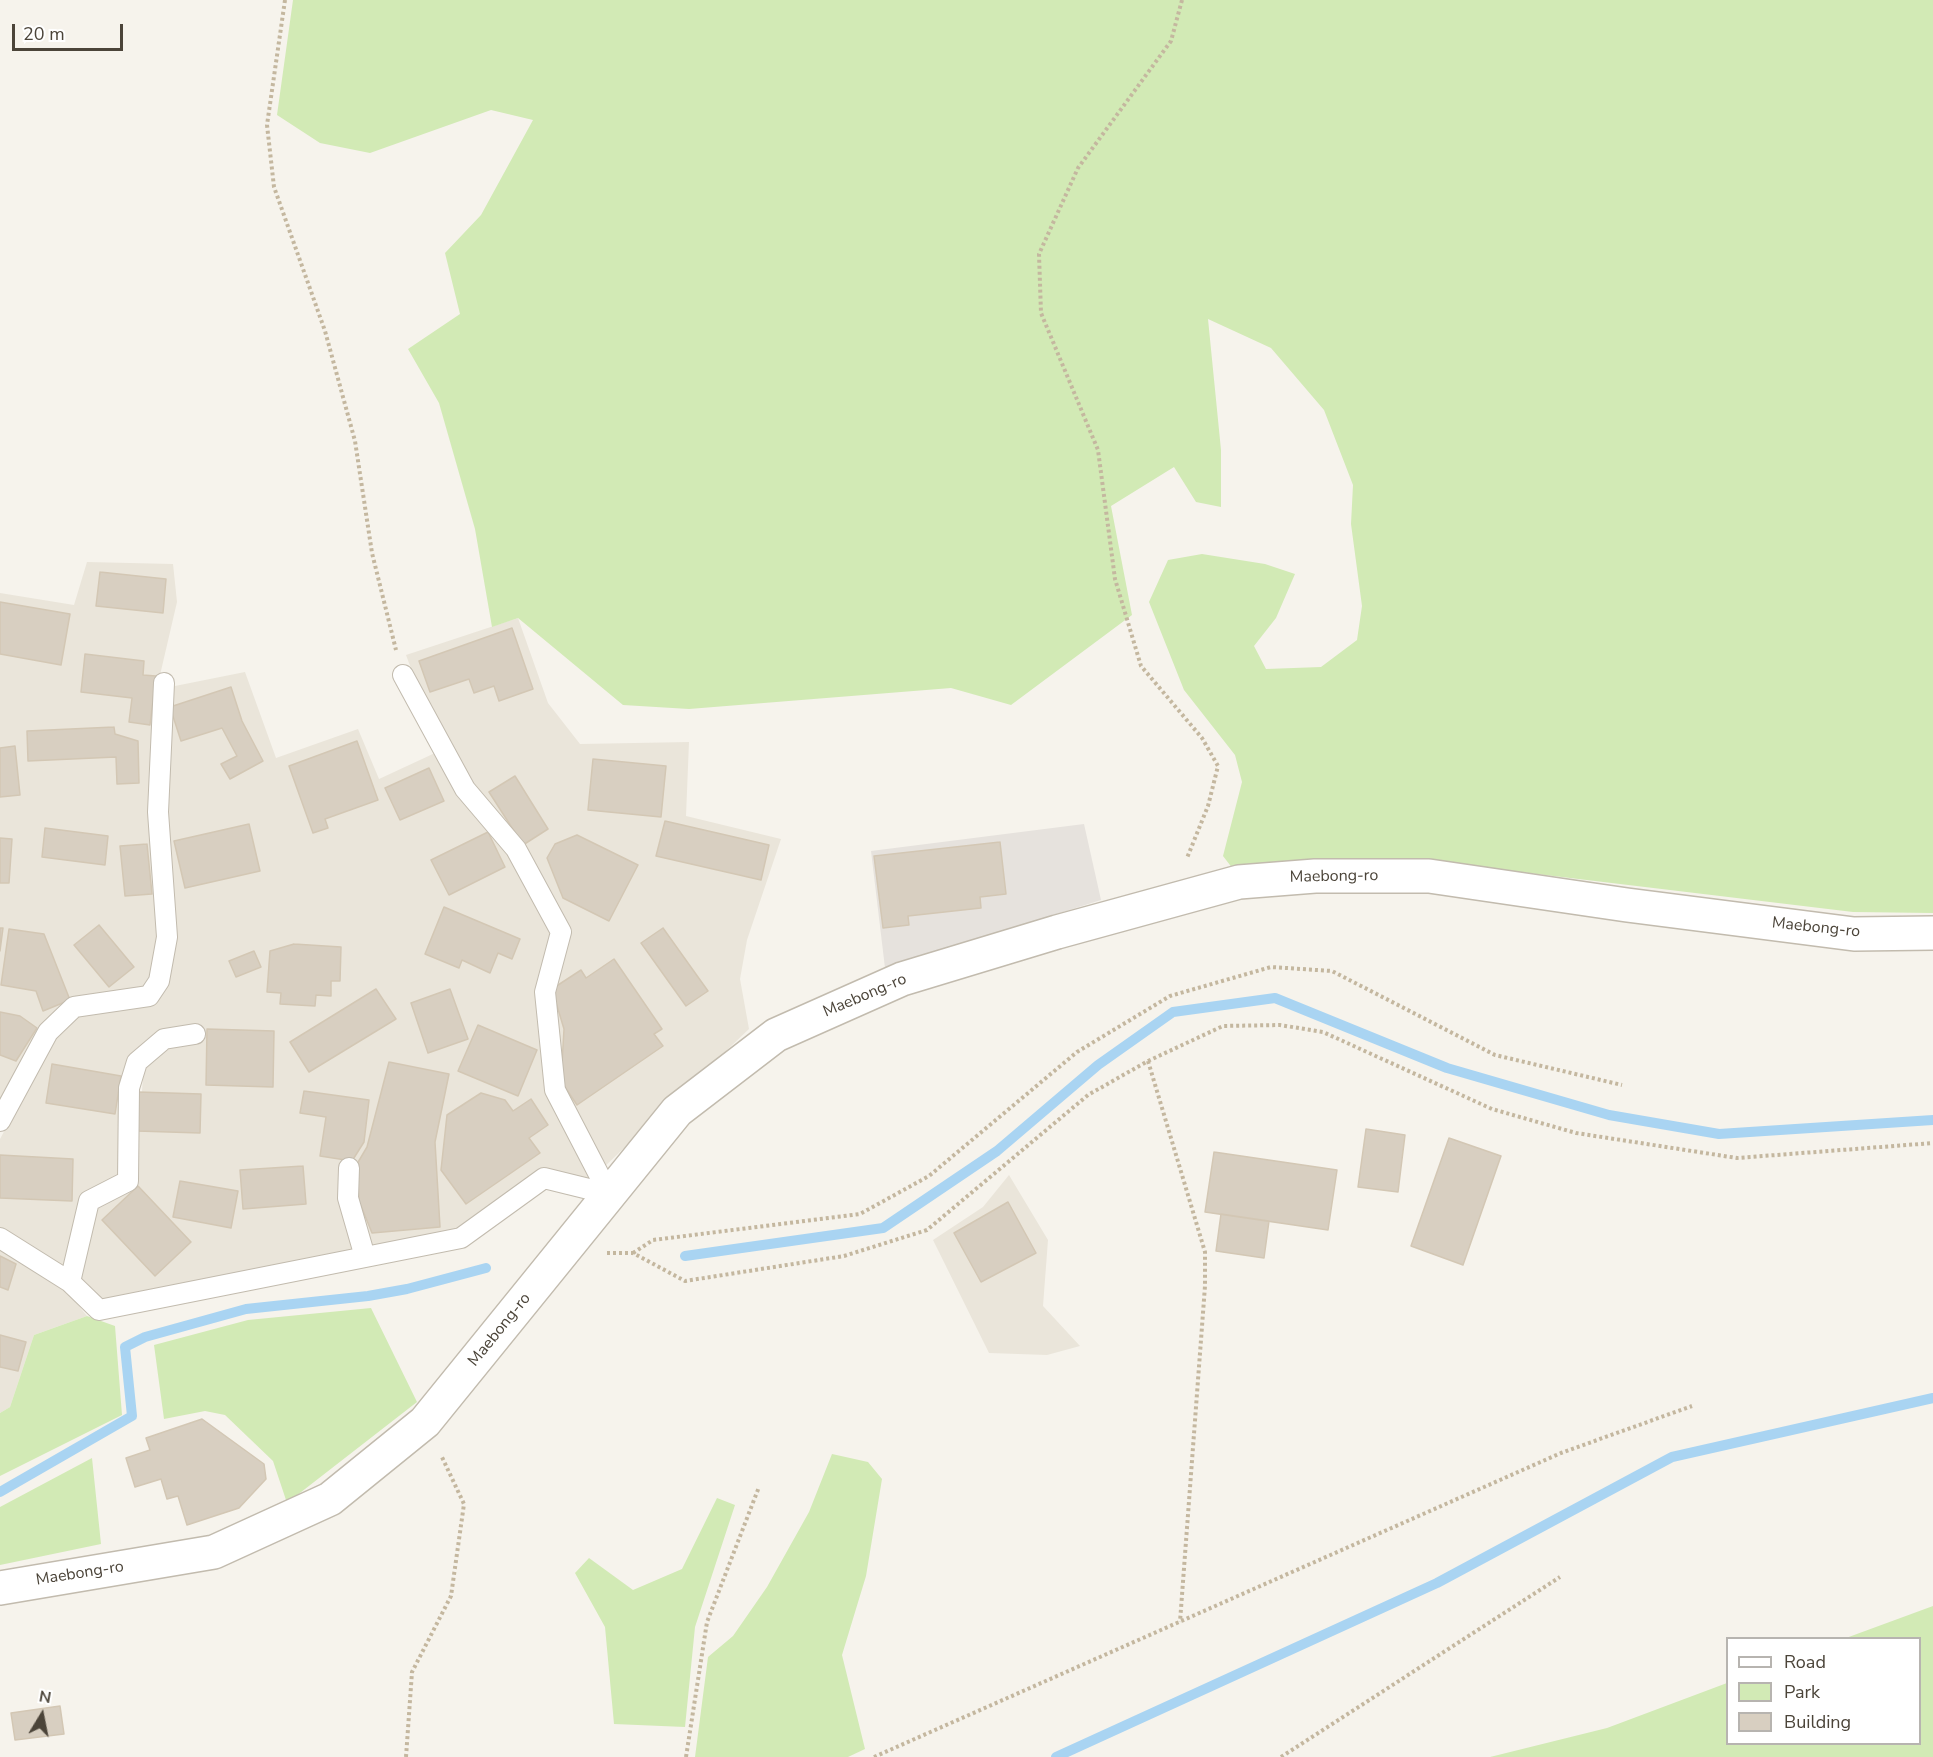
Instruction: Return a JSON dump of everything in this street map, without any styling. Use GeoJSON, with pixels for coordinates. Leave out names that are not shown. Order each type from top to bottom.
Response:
{"type":"FeatureCollection","features":[{"type":"Feature","properties":{"kind":"street","name":"Maebong-ro"},"geometry":{"type":"LineString","coordinates":[[0,1588],[214,1552],[330,1499],[425,1422],[677,1111],[776,1035],[902,979],[1057,932],[1239,882],[1315,876],[1429,876],[1628,905],[1854,934],[1933,933]]}},
{"type":"Feature","properties":{"kind":"lane"},"geometry":{"type":"LineString","coordinates":[[403,675],[465,789],[516,849],[561,932],[545,992],[555,1090],[609,1194]]}},
{"type":"Feature","properties":{"kind":"lane"},"geometry":{"type":"LineString","coordinates":[[0,1121],[48,1032],[74,1007],[149,996],[159,981],[167,937],[158,812],[164,683]]}},
{"type":"Feature","properties":{"kind":"lane"},"geometry":{"type":"LineString","coordinates":[[70,1282],[89,1201],[128,1181],[129,1088],[137,1062],[165,1039],[195,1034]]}},
{"type":"Feature","properties":{"kind":"lane"},"geometry":{"type":"LineString","coordinates":[[349,1168],[348,1198],[365,1257]]}},
{"type":"Feature","properties":{"kind":"lane"},"geometry":{"type":"LineString","coordinates":[[0,1238],[70,1282],[99,1310],[461,1238],[544,1178],[609,1194]]}},
{"type":"Feature","properties":{"kind":"path"},"geometry":{"type":"LineString","coordinates":[[285,0],[267,125],[274,188],[325,331],[355,441],[372,553],[403,675]]}},
{"type":"Feature","properties":{"kind":"path"},"geometry":{"type":"LineString","coordinates":[[1175,901],[1191,845],[1208,806],[1218,766],[1202,738],[1140,666],[1114,579],[1098,450],[1041,313],[1039,254],[1078,168],[1171,41],[1182,0]]}},
{"type":"Feature","properties":{"kind":"path"},"geometry":{"type":"LineString","coordinates":[[633,1253],[653,1240],[860,1214],[929,1176],[1077,1052],[1161,1001],[1170,996],[1270,967],[1332,971],[1496,1055],[1622,1085]]}},
{"type":"Feature","properties":{"kind":"path"},"geometry":{"type":"LineString","coordinates":[[561,1253],[633,1253],[685,1281],[844,1256],[927,1230],[1088,1095],[1148,1061],[1223,1026],[1280,1025],[1323,1032],[1492,1109],[1576,1133],[1737,1158],[1933,1143]]}},
{"type":"Feature","properties":{"kind":"path"},"geometry":{"type":"LineString","coordinates":[[1148,1061],[1205,1252],[1205,1286],[1180,1622]]}},
{"type":"Feature","properties":{"kind":"path"},"geometry":{"type":"LineString","coordinates":[[874,1757],[1561,1454],[1692,1406]]}},
{"type":"Feature","properties":{"kind":"path"},"geometry":{"type":"LineString","coordinates":[[406,1757],[412,1672],[451,1596],[464,1504],[425,1422]]}},
{"type":"Feature","properties":{"kind":"path"},"geometry":{"type":"LineString","coordinates":[[686,1757],[706,1622],[759,1487]]}},
{"type":"Feature","properties":{"kind":"path"},"geometry":{"type":"LineString","coordinates":[[1281,1757],[1560,1577]]}},
{"type":"Feature","properties":{"kind":"shaded area"},"geometry":{"type":"Polygon","coordinates":[[[87,562],[173,564],[177,602],[157,688],[159,936],[151,978],[144,989],[71,1001],[0,1104],[0,593],[74,605],[87,562]]]}},
{"type":"Feature","properties":{"kind":"shaded area"},"geometry":{"type":"Polygon","coordinates":[[[518,618],[548,703],[580,744],[689,742],[686,816],[781,839],[747,940],[740,979],[749,1029],[602,1169],[559,1087],[550,993],[567,931],[470,786],[419,690],[406,655],[518,618]]]}},
{"type":"Feature","properties":{"kind":"shaded area"},"geometry":{"type":"Polygon","coordinates":[[[245,672],[276,758],[358,729],[379,779],[435,753],[509,854],[553,933],[548,1090],[592,1180],[542,1169],[458,1231],[102,1301],[79,1280],[97,1207],[134,1184],[144,1067],[168,1046],[197,1028],[132,1059],[122,1177],[84,1198],[67,1271],[0,1228],[0,1139],[55,1037],[78,1015],[153,1004],[166,812],[170,687],[245,672]]]}},
{"type":"Feature","properties":{"kind":"shaded area"},"geometry":{"type":"Polygon","coordinates":[[[1084,824],[1101,900],[885,968],[871,851],[1084,824]]]}},
{"type":"Feature","properties":{"kind":"shaded area"},"geometry":{"type":"Polygon","coordinates":[[[1009,1175],[1048,1240],[1043,1306],[1080,1346],[1047,1355],[989,1353],[933,1240],[983,1207],[1009,1175]]]}},
{"type":"Feature","properties":{"kind":"shaded area"},"geometry":{"type":"Polygon","coordinates":[[[0,1249],[65,1289],[87,1316],[34,1335],[10,1407],[0,1413],[0,1249]]]}},
{"type":"Feature","properties":{"kind":"green space"},"geometry":{"type":"Polygon","coordinates":[[[293,0],[1933,0],[1933,913],[1853,912],[1437,862],[1233,869],[1223,856],[1242,782],[1235,755],[1184,690],[1149,602],[1168,560],[1202,554],[1265,564],[1295,574],[1276,618],[1254,646],[1266,669],[1321,667],[1357,640],[1362,606],[1351,524],[1353,485],[1324,410],[1271,348],[1208,319],[1221,450],[1221,507],[1196,502],[1174,467],[1111,506],[1132,615],[1011,705],[951,688],[689,709],[623,705],[518,618],[492,627],[475,529],[439,403],[408,349],[460,314],[445,253],[481,215],[533,120],[491,110],[370,153],[320,143],[277,115],[293,0]]]}},
{"type":"Feature","properties":{"kind":"green space"},"geometry":{"type":"Polygon","coordinates":[[[371,1308],[417,1402],[287,1503],[273,1461],[225,1415],[205,1411],[164,1419],[154,1345],[248,1320],[371,1308]]]}},
{"type":"Feature","properties":{"kind":"green space"},"geometry":{"type":"Polygon","coordinates":[[[87,1316],[115,1326],[122,1415],[0,1476],[0,1413],[10,1407],[34,1335],[87,1316]]]}},
{"type":"Feature","properties":{"kind":"green space"},"geometry":{"type":"Polygon","coordinates":[[[832,1454],[868,1462],[882,1479],[866,1576],[842,1655],[865,1749],[848,1757],[695,1757],[708,1657],[733,1636],[767,1587],[809,1512],[832,1454]]]}},
{"type":"Feature","properties":{"kind":"green space"},"geometry":{"type":"Polygon","coordinates":[[[92,1458],[101,1544],[0,1565],[0,1507],[92,1458]]]}},
{"type":"Feature","properties":{"kind":"green space"},"geometry":{"type":"Polygon","coordinates":[[[717,1498],[735,1505],[695,1627],[685,1727],[614,1724],[605,1627],[575,1573],[589,1558],[633,1590],[682,1569],[717,1498]]]}},
{"type":"Feature","properties":{"kind":"green space"},"geometry":{"type":"Polygon","coordinates":[[[1933,1606],[1933,1757],[1490,1757],[1607,1728],[1726,1683],[1726,1745],[1921,1745],[1921,1637],[1849,1637],[1933,1606]]]}},
{"type":"Feature","properties":{"kind":"building"},"geometry":{"type":"Polygon","coordinates":[[[100,572],[166,579],[163,613],[96,606],[100,572]]]}},
{"type":"Feature","properties":{"kind":"building"},"geometry":{"type":"Polygon","coordinates":[[[0,602],[70,614],[61,665],[0,654],[0,602]]]}},
{"type":"Feature","properties":{"kind":"building"},"geometry":{"type":"Polygon","coordinates":[[[512,628],[533,689],[499,701],[494,686],[474,693],[469,679],[430,692],[419,661],[512,628]]]}},
{"type":"Feature","properties":{"kind":"building"},"geometry":{"type":"Polygon","coordinates":[[[85,654],[144,661],[143,675],[156,676],[150,725],[129,722],[132,698],[81,692],[85,654]]]}},
{"type":"Feature","properties":{"kind":"building"},"geometry":{"type":"Polygon","coordinates":[[[231,687],[242,721],[263,761],[230,779],[221,764],[237,756],[222,728],[181,741],[170,707],[231,687]]]}},
{"type":"Feature","properties":{"kind":"building"},"geometry":{"type":"Polygon","coordinates":[[[114,727],[115,734],[138,741],[139,783],[117,784],[116,757],[28,761],[27,731],[114,727]]]}},
{"type":"Feature","properties":{"kind":"building"},"geometry":{"type":"Polygon","coordinates":[[[357,741],[378,800],[325,819],[328,828],[313,833],[289,766],[357,741]]]}},
{"type":"Feature","properties":{"kind":"building"},"geometry":{"type":"Polygon","coordinates":[[[15,746],[20,795],[0,797],[0,748],[15,746]]]}},
{"type":"Feature","properties":{"kind":"building"},"geometry":{"type":"Polygon","coordinates":[[[593,759],[666,766],[661,817],[588,810],[593,759]]]}},
{"type":"Feature","properties":{"kind":"building"},"geometry":{"type":"Polygon","coordinates":[[[429,768],[444,801],[400,820],[385,788],[429,768]]]}},
{"type":"Feature","properties":{"kind":"building"},"geometry":{"type":"Polygon","coordinates":[[[515,776],[548,829],[523,845],[489,792],[515,776]]]}},
{"type":"Feature","properties":{"kind":"building"},"geometry":{"type":"Polygon","coordinates":[[[665,821],[769,845],[761,880],[656,856],[665,821]]]}},
{"type":"Feature","properties":{"kind":"building"},"geometry":{"type":"Polygon","coordinates":[[[249,824],[260,871],[185,888],[174,841],[249,824]]]}},
{"type":"Feature","properties":{"kind":"building"},"geometry":{"type":"Polygon","coordinates":[[[45,828],[108,836],[105,865],[42,857],[45,828]]]}},
{"type":"Feature","properties":{"kind":"building"},"geometry":{"type":"Polygon","coordinates":[[[488,832],[505,867],[449,895],[431,860],[488,832]]]}},
{"type":"Feature","properties":{"kind":"building"},"geometry":{"type":"Polygon","coordinates":[[[577,835],[638,865],[609,921],[563,898],[547,858],[555,844],[577,835]]]}},
{"type":"Feature","properties":{"kind":"building"},"geometry":{"type":"Polygon","coordinates":[[[0,838],[12,839],[9,883],[0,883],[0,838]]]}},
{"type":"Feature","properties":{"kind":"building"},"geometry":{"type":"Polygon","coordinates":[[[1000,842],[1006,894],[980,897],[981,908],[908,916],[909,925],[883,928],[874,856],[1000,842]]]}},
{"type":"Feature","properties":{"kind":"building"},"geometry":{"type":"Polygon","coordinates":[[[147,844],[152,894],[125,896],[120,846],[147,844]]]}},
{"type":"Feature","properties":{"kind":"building"},"geometry":{"type":"Polygon","coordinates":[[[444,907],[520,939],[512,959],[498,953],[490,973],[462,960],[459,968],[425,954],[444,907]]]}},
{"type":"Feature","properties":{"kind":"building"},"geometry":{"type":"Polygon","coordinates":[[[99,925],[134,967],[109,987],[74,945],[99,925]]]}},
{"type":"Feature","properties":{"kind":"building"},"geometry":{"type":"Polygon","coordinates":[[[0,928],[3,928],[0,951],[0,928]]]}},
{"type":"Feature","properties":{"kind":"building"},"geometry":{"type":"Polygon","coordinates":[[[663,928],[708,991],[686,1006],[641,943],[663,928]]]}},
{"type":"Feature","properties":{"kind":"building"},"geometry":{"type":"Polygon","coordinates":[[[9,929],[44,934],[70,1000],[43,1011],[36,991],[1,985],[9,929]]]}},
{"type":"Feature","properties":{"kind":"building"},"geometry":{"type":"Polygon","coordinates":[[[294,944],[341,947],[340,981],[331,981],[331,996],[316,995],[315,1006],[280,1004],[281,993],[267,992],[270,951],[294,944]]]}},
{"type":"Feature","properties":{"kind":"building"},"geometry":{"type":"Polygon","coordinates":[[[254,951],[261,967],[236,977],[229,961],[254,951]]]}},
{"type":"Feature","properties":{"kind":"building"},"geometry":{"type":"Polygon","coordinates":[[[614,959],[662,1029],[654,1034],[663,1046],[577,1105],[561,1081],[564,1029],[552,989],[581,970],[586,978],[614,959]]]}},
{"type":"Feature","properties":{"kind":"building"},"geometry":{"type":"Polygon","coordinates":[[[376,989],[396,1019],[309,1072],[290,1042],[376,989]]]}},
{"type":"Feature","properties":{"kind":"building"},"geometry":{"type":"Polygon","coordinates":[[[450,989],[468,1039],[428,1053],[411,1003],[450,989]]]}},
{"type":"Feature","properties":{"kind":"building"},"geometry":{"type":"Polygon","coordinates":[[[0,1012],[20,1016],[37,1028],[16,1061],[0,1055],[0,1012]]]}},
{"type":"Feature","properties":{"kind":"building"},"geometry":{"type":"Polygon","coordinates":[[[478,1025],[537,1050],[518,1096],[458,1071],[478,1025]]]}},
{"type":"Feature","properties":{"kind":"building"},"geometry":{"type":"Polygon","coordinates":[[[207,1029],[274,1031],[273,1087],[206,1085],[207,1029]]]}},
{"type":"Feature","properties":{"kind":"building"},"geometry":{"type":"Polygon","coordinates":[[[389,1062],[449,1074],[435,1142],[440,1227],[372,1233],[359,1201],[357,1164],[367,1147],[389,1062]]]}},
{"type":"Feature","properties":{"kind":"building"},"geometry":{"type":"Polygon","coordinates":[[[52,1064],[121,1076],[115,1114],[46,1103],[52,1064]]]}},
{"type":"Feature","properties":{"kind":"building"},"geometry":{"type":"Polygon","coordinates":[[[304,1091],[369,1100],[364,1142],[352,1161],[320,1156],[326,1117],[300,1113],[304,1091]]]}},
{"type":"Feature","properties":{"kind":"building"},"geometry":{"type":"Polygon","coordinates":[[[138,1092],[201,1094],[200,1133],[137,1131],[138,1092]]]}},
{"type":"Feature","properties":{"kind":"building"},"geometry":{"type":"Polygon","coordinates":[[[481,1093],[505,1100],[513,1111],[531,1099],[548,1125],[529,1138],[540,1153],[466,1204],[441,1170],[447,1115],[481,1093]]]}},
{"type":"Feature","properties":{"kind":"building"},"geometry":{"type":"Polygon","coordinates":[[[1366,1129],[1405,1135],[1398,1192],[1358,1187],[1366,1129]]]}},
{"type":"Feature","properties":{"kind":"building"},"geometry":{"type":"Polygon","coordinates":[[[1449,1138],[1501,1156],[1463,1265],[1411,1246],[1449,1138]]]}},
{"type":"Feature","properties":{"kind":"building"},"geometry":{"type":"Polygon","coordinates":[[[1214,1152],[1337,1170],[1328,1230],[1205,1212],[1214,1152]]]}},
{"type":"Feature","properties":{"kind":"building"},"geometry":{"type":"Polygon","coordinates":[[[0,1155],[73,1159],[72,1201],[0,1198],[0,1155]]]}},
{"type":"Feature","properties":{"kind":"building"},"geometry":{"type":"Polygon","coordinates":[[[303,1166],[306,1204],[243,1209],[240,1170],[303,1166]]]}},
{"type":"Feature","properties":{"kind":"building"},"geometry":{"type":"Polygon","coordinates":[[[180,1181],[238,1191],[231,1228],[173,1217],[180,1181]]]}},
{"type":"Feature","properties":{"kind":"building"},"geometry":{"type":"Polygon","coordinates":[[[138,1186],[191,1242],[155,1276],[102,1220],[138,1186]]]}},
{"type":"Feature","properties":{"kind":"building"},"geometry":{"type":"Polygon","coordinates":[[[1008,1202],[1036,1253],[981,1282],[954,1233],[1008,1202]]]}},
{"type":"Feature","properties":{"kind":"building"},"geometry":{"type":"Polygon","coordinates":[[[1221,1214],[1269,1221],[1264,1258],[1216,1251],[1221,1214]]]}},
{"type":"Feature","properties":{"kind":"building"},"geometry":{"type":"Polygon","coordinates":[[[0,1256],[16,1264],[8,1290],[0,1287],[0,1256]]]}},
{"type":"Feature","properties":{"kind":"building"},"geometry":{"type":"Polygon","coordinates":[[[0,1335],[26,1342],[18,1371],[0,1367],[0,1335]]]}},
{"type":"Feature","properties":{"kind":"building"},"geometry":{"type":"Polygon","coordinates":[[[202,1419],[264,1464],[266,1479],[239,1508],[187,1525],[178,1496],[167,1499],[161,1479],[135,1487],[126,1458],[150,1450],[146,1438],[202,1419]]]}},
{"type":"Feature","properties":{"kind":"building"},"geometry":{"type":"Polygon","coordinates":[[[60,1706],[64,1734],[15,1740],[11,1713],[60,1706]]]}},
{"type":"Feature","properties":{"kind":"waterway"},"geometry":{"type":"LineString","coordinates":[[685,1256],[883,1228],[997,1151],[1098,1065],[1173,1012],[1275,998],[1447,1068],[1609,1115],[1719,1134],[1933,1120]]}},
{"type":"Feature","properties":{"kind":"waterway"},"geometry":{"type":"LineString","coordinates":[[0,1492],[132,1416],[125,1347],[145,1337],[246,1309],[368,1296],[407,1289],[486,1268]]}},
{"type":"Feature","properties":{"kind":"waterway"},"geometry":{"type":"LineString","coordinates":[[1056,1757],[1437,1583],[1672,1457],[1933,1398]]}}]}
